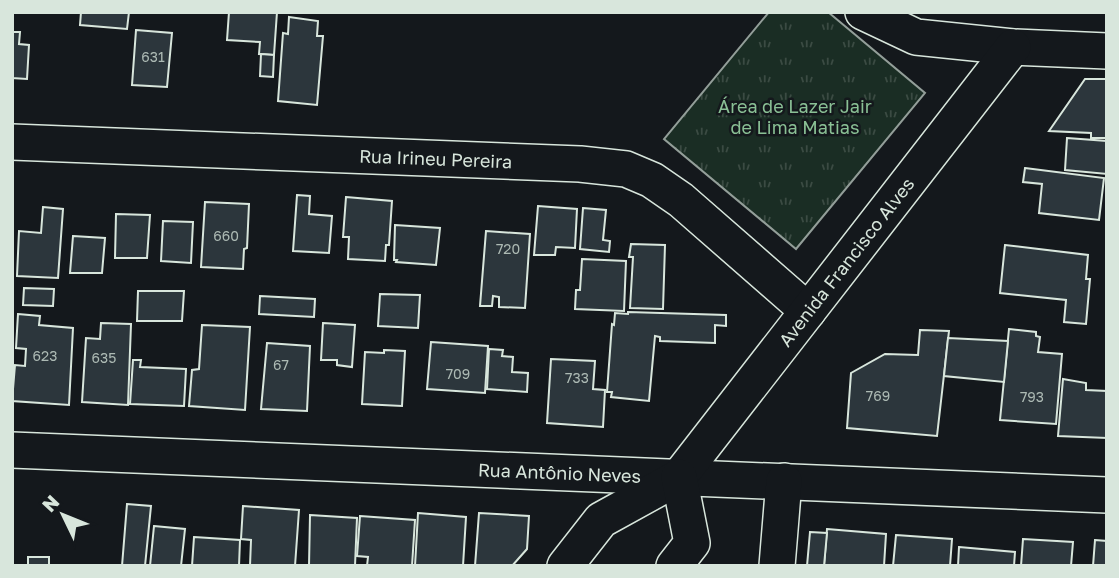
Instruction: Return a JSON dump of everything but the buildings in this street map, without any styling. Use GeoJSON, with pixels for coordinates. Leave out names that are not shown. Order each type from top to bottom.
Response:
{"type":"FeatureCollection","features":[{"type":"Feature","properties":{"kind":"street"},"geometry":{"type":"LineString","coordinates":[[863,12],[916,37],[1013,47],[1107,51]]}},
{"type":"Feature","properties":{"kind":"street","name":"Avenida Francisco Alves"},"geometry":{"type":"LineString","coordinates":[[565,566],[601,520],[679,477],[1013,47]]}},
{"type":"Feature","properties":{"kind":"street","name":"Rua Irineu Pereira"},"geometry":{"type":"LineString","coordinates":[[12,142],[580,164],[626,169],[652,180],[681,200],[808,312]]}},
{"type":"Feature","properties":{"kind":"street","name":"Rua Antônio Neves"},"geometry":{"type":"LineString","coordinates":[[12,450],[1107,495]]}},
{"type":"Feature","properties":{"kind":"street"},"geometry":{"type":"LineString","coordinates":[[674,566],[692,544],[679,477]]}},
{"type":"Feature","properties":{"kind":"street"},"geometry":{"type":"LineString","coordinates":[[777,566],[784,481]]}},
{"type":"Feature","properties":{"kind":"green space","name":"Área de Lazer Jair de Lima Matias"},"geometry":{"type":"Polygon","coordinates":[[[769,12],[828,12],[925,93],[796,249],[664,139],[769,12]]]}}]}
